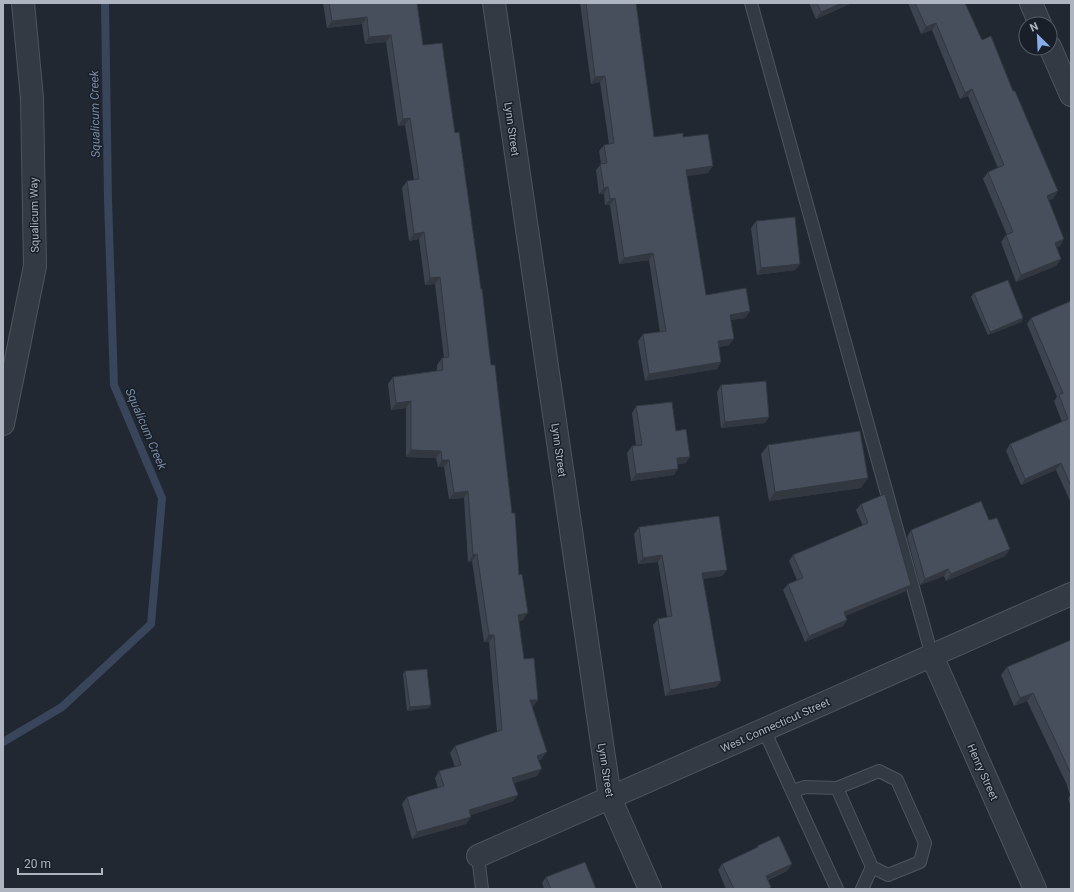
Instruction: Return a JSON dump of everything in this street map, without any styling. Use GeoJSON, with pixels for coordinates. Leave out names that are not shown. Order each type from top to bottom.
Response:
{"type":"FeatureCollection","features":[{"type":"Feature","properties":{"kind":"street","name":"Squalicum Way"},"geometry":{"type":"LineString","coordinates":[[3,424],[35,266],[32,98],[22,3]]}},
{"type":"Feature","properties":{"kind":"street","name":"Lynn Street"},"geometry":{"type":"LineString","coordinates":[[494,3],[610,798],[650,889]]}},
{"type":"Feature","properties":{"kind":"street"},"geometry":{"type":"LineString","coordinates":[[1031,3],[1037,16]]}},
{"type":"Feature","properties":{"kind":"street"},"geometry":{"type":"LineString","coordinates":[[1054,56],[1071,95]]}},
{"type":"Feature","properties":{"kind":"street","name":"West Connecticut Street"},"geometry":{"type":"LineString","coordinates":[[478,856],[1071,594]]}},
{"type":"Feature","properties":{"kind":"street","name":"Henry Street"},"geometry":{"type":"LineString","coordinates":[[932,656],[1034,889]]}},
{"type":"Feature","properties":{"kind":"lane"},"geometry":{"type":"LineString","coordinates":[[751,3],[932,656]]}},
{"type":"Feature","properties":{"kind":"lane"},"geometry":{"type":"LineString","coordinates":[[764,730],[837,889]]}},
{"type":"Feature","properties":{"kind":"lane"},"geometry":{"type":"LineString","coordinates":[[793,791],[805,787],[837,788],[879,771],[897,780],[925,843],[920,862],[888,875],[872,866],[837,788]]}},
{"type":"Feature","properties":{"kind":"lane"},"geometry":{"type":"LineString","coordinates":[[478,856],[482,889]]}},
{"type":"Feature","properties":{"kind":"lane"},"geometry":{"type":"LineString","coordinates":[[862,889],[872,866]]}},
{"type":"Feature","properties":{"kind":"building"},"geometry":{"type":"Polygon","coordinates":[[[329,3],[417,3],[423,45],[442,43],[455,133],[459,132],[482,289],[491,365],[495,365],[512,513],[515,513],[519,575],[522,574],[528,613],[518,615],[524,659],[534,658],[538,700],[530,700],[547,752],[537,756],[542,769],[512,778],[518,795],[469,810],[471,817],[417,832],[407,797],[444,786],[439,771],[461,765],[455,746],[502,730],[494,635],[489,635],[477,554],[473,555],[468,491],[454,493],[449,460],[442,460],[441,451],[411,450],[411,401],[396,403],[393,377],[443,370],[442,358],[449,357],[440,277],[430,278],[424,232],[414,234],[407,181],[419,179],[410,118],[403,119],[391,35],[369,37],[367,17],[332,21],[329,3]]]}},
{"type":"Feature","properties":{"kind":"building"},"geometry":{"type":"Polygon","coordinates":[[[586,3],[636,3],[654,137],[683,133],[683,137],[708,134],[713,166],[686,170],[706,295],[746,288],[750,311],[730,315],[734,339],[718,341],[721,362],[649,374],[643,334],[666,331],[653,253],[624,258],[615,198],[610,199],[608,187],[604,188],[600,164],[607,163],[604,145],[614,143],[605,76],[595,77],[586,3]]]}},
{"type":"Feature","properties":{"kind":"building"},"geometry":{"type":"Polygon","coordinates":[[[817,3],[842,3],[821,12],[817,3]]]}},
{"type":"Feature","properties":{"kind":"building"},"geometry":{"type":"Polygon","coordinates":[[[915,3],[965,3],[982,40],[991,36],[1013,91],[1015,91],[1058,191],[1047,196],[1064,239],[1055,243],[1061,259],[1021,275],[1006,235],[1013,232],[988,172],[1004,165],[972,89],[965,93],[936,23],[926,27],[915,3]]]}},
{"type":"Feature","properties":{"kind":"building"},"geometry":{"type":"Polygon","coordinates":[[[795,217],[800,264],[761,268],[756,221],[795,217]]]}},
{"type":"Feature","properties":{"kind":"building"},"geometry":{"type":"Polygon","coordinates":[[[1008,280],[1023,318],[990,332],[974,293],[1008,280]]]}},
{"type":"Feature","properties":{"kind":"building"},"geometry":{"type":"Polygon","coordinates":[[[1071,301],[1071,486],[1061,463],[1025,479],[1010,444],[1068,419],[1059,395],[1063,393],[1031,318],[1071,301]]]}},
{"type":"Feature","properties":{"kind":"building"},"geometry":{"type":"Polygon","coordinates":[[[766,381],[769,417],[725,422],[721,385],[766,381]]]}},
{"type":"Feature","properties":{"kind":"building"},"geometry":{"type":"Polygon","coordinates":[[[672,402],[676,431],[686,429],[690,457],[677,458],[678,469],[636,474],[632,446],[642,445],[636,406],[672,402]]]}},
{"type":"Feature","properties":{"kind":"building"},"geometry":{"type":"Polygon","coordinates":[[[860,431],[868,478],[775,492],[768,445],[860,431]]]}},
{"type":"Feature","properties":{"kind":"building"},"geometry":{"type":"Polygon","coordinates":[[[885,494],[911,585],[844,612],[847,620],[809,636],[788,584],[803,578],[793,555],[868,523],[861,504],[885,494]]]}},
{"type":"Feature","properties":{"kind":"building"},"geometry":{"type":"Polygon","coordinates":[[[981,501],[989,520],[997,518],[1010,549],[951,574],[948,569],[925,579],[911,530],[981,501]]]}},
{"type":"Feature","properties":{"kind":"building"},"geometry":{"type":"Polygon","coordinates":[[[719,516],[727,570],[702,573],[721,681],[670,690],[658,619],[672,616],[662,555],[643,558],[639,527],[719,516]]]}},
{"type":"Feature","properties":{"kind":"building"},"geometry":{"type":"Polygon","coordinates":[[[1071,640],[1071,774],[1033,693],[1020,698],[1007,667],[1071,640]]]}},
{"type":"Feature","properties":{"kind":"building"},"geometry":{"type":"Polygon","coordinates":[[[427,669],[431,705],[410,707],[405,671],[427,669]]]}},
{"type":"Feature","properties":{"kind":"building"},"geometry":{"type":"Polygon","coordinates":[[[779,836],[792,864],[766,876],[771,887],[768,889],[734,889],[722,864],[779,836]]]}},
{"type":"Feature","properties":{"kind":"building"},"geometry":{"type":"Polygon","coordinates":[[[585,862],[596,889],[551,889],[546,877],[585,862]]]}},
{"type":"Feature","properties":{"kind":"waterway","name":"Squalicum Creek"},"geometry":{"type":"LineString","coordinates":[[3,742],[62,707],[151,624],[162,498],[114,385],[108,199],[105,3]]}}]}
